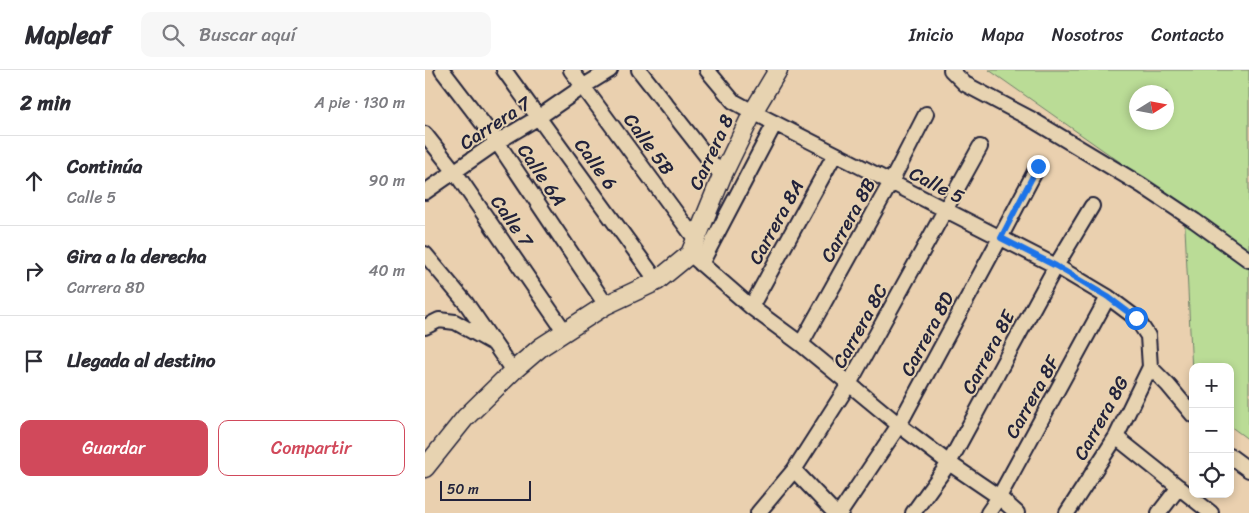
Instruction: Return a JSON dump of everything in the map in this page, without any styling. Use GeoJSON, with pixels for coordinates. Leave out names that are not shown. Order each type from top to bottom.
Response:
{"type":"FeatureCollection","features":[{"type":"Feature","properties":{"kind":"street","name":"Calle 6A"},"geometry":{"type":"LineString","coordinates":[[442,70],[497,142],[606,305]]}},
{"type":"Feature","properties":{"kind":"street","name":"Calle 6"},"geometry":{"type":"LineString","coordinates":[[504,70],[657,281]]}},
{"type":"Feature","properties":{"kind":"street","name":"Calle 5B"},"geometry":{"type":"LineString","coordinates":[[571,70],[584,86],[695,253],[751,307],[801,344],[899,425],[949,463],[999,497],[1017,513]]}},
{"type":"Feature","properties":{"kind":"street","name":"Carrera 7"},"geometry":{"type":"LineString","coordinates":[[425,192],[497,142],[610,70]]}},
{"type":"Feature","properties":{"kind":"street"},"geometry":{"type":"LineString","coordinates":[[639,70],[722,176]]}},
{"type":"Feature","properties":{"kind":"street","name":"Calle 5"},"geometry":{"type":"LineString","coordinates":[[707,70],[733,101],[1056,266],[1108,297],[1136,318],[1148,336]]}},
{"type":"Feature","properties":{"kind":"street","name":"Carrera 8"},"geometry":{"type":"LineString","coordinates":[[695,253],[722,176],[753,112],[778,70]]}},
{"type":"Feature","properties":{"kind":"street"},"geometry":{"type":"LineString","coordinates":[[951,70],[965,84],[1031,119],[1141,185],[1249,260]]}},
{"type":"Feature","properties":{"kind":"street","name":"Carrera 8B"},"geometry":{"type":"LineString","coordinates":[[801,344],[891,182],[926,114]]}},
{"type":"Feature","properties":{"kind":"street"},"geometry":{"type":"LineString","coordinates":[[425,468],[465,418],[513,371],[541,347],[606,305],[657,281],[695,253],[775,124]]}},
{"type":"Feature","properties":{"kind":"street","name":"Calle 7"},"geometry":{"type":"LineString","coordinates":[[425,134],[455,172],[565,332]]}},
{"type":"Feature","properties":{"kind":"street","name":"Carrera 8C"},"geometry":{"type":"LineString","coordinates":[[758,513],[794,470],[849,384],[980,147]]}},
{"type":"Feature","properties":{"kind":"street","name":"Carrera 8A"},"geometry":{"type":"LineString","coordinates":[[751,307],[835,154]]}},
{"type":"Feature","properties":{"kind":"street","name":"Carrera 8D"},"geometry":{"type":"LineString","coordinates":[[840,513],[899,425],[1038,166]]}},
{"type":"Feature","properties":{"kind":"street","name":"Carrera 8E"},"geometry":{"type":"LineString","coordinates":[[913,513],[949,463],[1056,266],[1092,206]]}},
{"type":"Feature","properties":{"kind":"street"},"geometry":{"type":"LineString","coordinates":[[425,254],[465,303],[513,371]]}},
{"type":"Feature","properties":{"kind":"street","name":"Carrera 8F"},"geometry":{"type":"LineString","coordinates":[[988,513],[999,497],[1108,297]]}},
{"type":"Feature","properties":{"kind":"street"},"geometry":{"type":"LineString","coordinates":[[425,327],[439,320],[455,322],[493,343]]}},
{"type":"Feature","properties":{"kind":"street","name":"Carrera 8G"},"geometry":{"type":"LineString","coordinates":[[1067,513],[1116,436],[1149,367],[1148,336]]}},
{"type":"Feature","properties":{"kind":"street"},"geometry":{"type":"LineString","coordinates":[[1149,367],[1168,385],[1189,410]]}},
{"type":"Feature","properties":{"kind":"street"},"geometry":{"type":"LineString","coordinates":[[1116,436],[1211,513]]}},
{"type":"Feature","properties":{"kind":"street"},"geometry":{"type":"LineString","coordinates":[[1234,459],[1249,470]]}},
{"type":"Feature","properties":{"kind":"street"},"geometry":{"type":"LineString","coordinates":[[794,470],[835,513]]}},
{"type":"Feature","properties":{"kind":"street"},"geometry":{"type":"LineString","coordinates":[[1159,513],[1179,487]]}},
{"type":"Feature","properties":{"kind":"green space"},"geometry":{"type":"Polygon","coordinates":[[[989,70],[1249,70],[1249,440],[1234,429],[1234,363],[1192,363],[1184,207],[989,70]]]}},
{"type":"Feature","properties":{"kind":"route"},"geometry":{"type":"LineString","coordinates":[[1038,166],[1001,238],[1056,266],[1108,297],[1136,318]]}}]}
